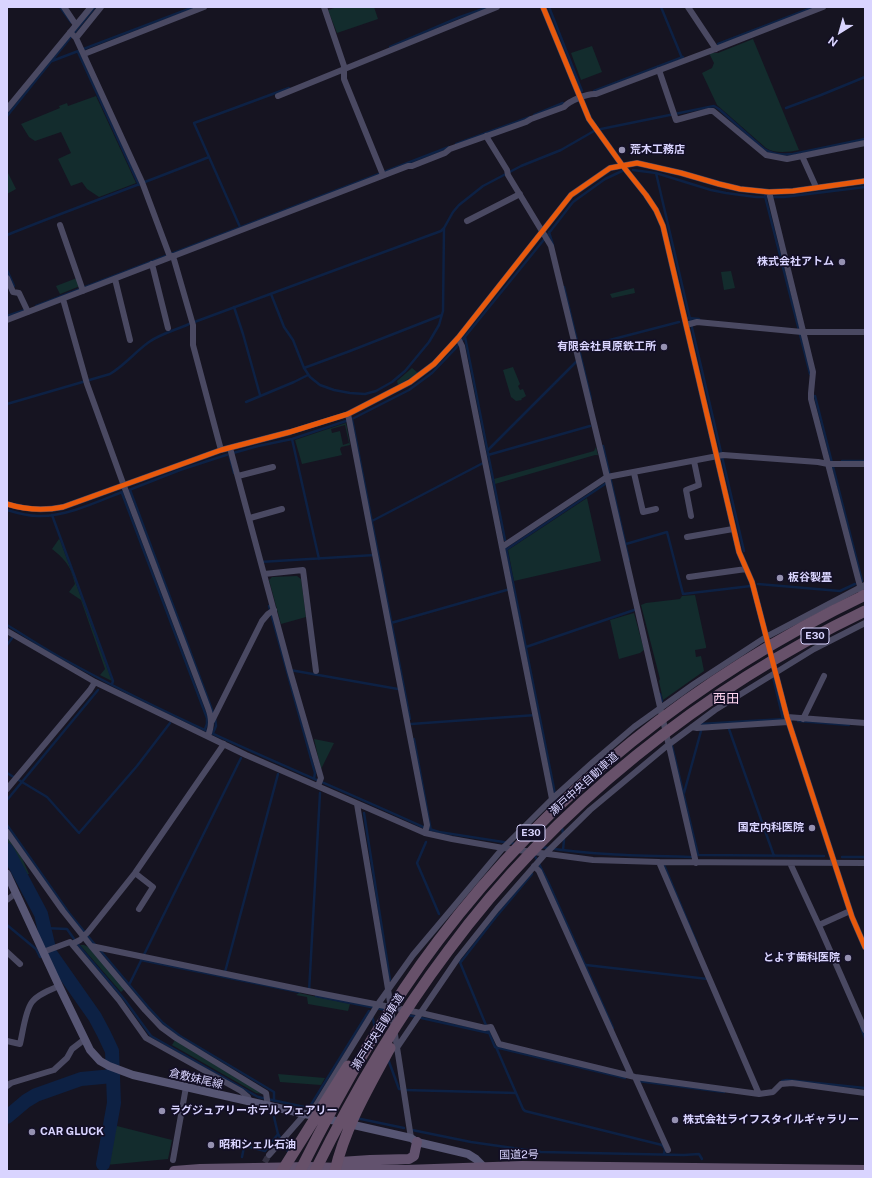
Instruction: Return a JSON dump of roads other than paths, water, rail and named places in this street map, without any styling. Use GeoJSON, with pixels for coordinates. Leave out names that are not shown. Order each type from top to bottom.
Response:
{"type":"FeatureCollection","features":[{"type":"Feature","properties":{"kind":"highway","name":"瀬戸中央自動車道"},"geometry":{"type":"LineString","coordinates":[[308,1170],[339,1096],[389,1012],[438,941],[494,872],[524,840],[593,774],[669,713],[759,652],[864,591]]}},
{"type":"Feature","properties":{"kind":"highway","name":"瀬戸中央自動車道"},"geometry":{"type":"LineString","coordinates":[[308,1170],[339,1123],[371,1065],[395,1026],[449,949],[535,848],[601,785],[677,723],[753,672],[808,640],[865,611]]}},
{"type":"Feature","properties":{"kind":"highway"},"geometry":{"type":"LineString","coordinates":[[335,1171],[346,1136],[372,1083],[403,1024],[449,949]]}},
{"type":"Feature","properties":{"kind":"highway"},"geometry":{"type":"LineString","coordinates":[[282,1171],[360,1047],[389,1012]]}},
{"type":"Feature","properties":{"kind":"highway"},"geometry":{"type":"LineString","coordinates":[[308,1170],[331,1163],[362,1160],[410,1159],[414,1156],[414,1140]]}},
{"type":"Feature","properties":{"kind":"highway","name":"国道2号"},"geometry":{"type":"LineString","coordinates":[[174,1171],[200,1169],[484,1170],[522,1166],[865,1170]]}},
{"type":"Feature","properties":{"kind":"main road","name":"倉敷妹尾線"},"geometry":{"type":"LineString","coordinates":[[7,874],[45,952],[59,986],[85,1040],[90,1050],[100,1061],[118,1070],[133,1075],[250,1102],[268,1104],[309,1113],[468,1154],[476,1159],[484,1170]]}},
{"type":"Feature","properties":{"kind":"street"},"geometry":{"type":"LineString","coordinates":[[64,7],[76,25]]}},
{"type":"Feature","properties":{"kind":"street"},"geometry":{"type":"LineString","coordinates":[[91,7],[76,25],[73,35],[83,51],[142,184],[170,255],[193,323],[194,345],[222,450]]}},
{"type":"Feature","properties":{"kind":"street"},"geometry":{"type":"LineString","coordinates":[[7,109],[73,35],[101,7]]}},
{"type":"Feature","properties":{"kind":"street"},"geometry":{"type":"LineString","coordinates":[[83,51],[204,7]]}},
{"type":"Feature","properties":{"kind":"street"},"geometry":{"type":"LineString","coordinates":[[324,7],[344,68],[344,79],[382,173]]}},
{"type":"Feature","properties":{"kind":"street"},"geometry":{"type":"LineString","coordinates":[[278,96],[497,7]]}},
{"type":"Feature","properties":{"kind":"street"},"geometry":{"type":"LineString","coordinates":[[544,7],[589,119],[646,195],[656,210],[663,226],[689,324],[720,455],[739,552],[752,582],[787,720],[850,911],[865,947]]}},
{"type":"Feature","properties":{"kind":"street"},"geometry":{"type":"LineString","coordinates":[[688,7],[716,49]]}},
{"type":"Feature","properties":{"kind":"street"},"geometry":{"type":"LineString","coordinates":[[7,320],[115,279],[170,255],[382,173],[412,166],[445,153],[450,149],[564,107],[567,103],[592,93],[596,94],[823,7]]}},
{"type":"Feature","properties":{"kind":"street"},"geometry":{"type":"LineString","coordinates":[[659,70],[676,120],[713,111],[766,155],[787,159],[864,145]]}},
{"type":"Feature","properties":{"kind":"street"},"geometry":{"type":"LineString","coordinates":[[486,136],[551,246],[609,479],[637,609],[696,863]]}},
{"type":"Feature","properties":{"kind":"street"},"geometry":{"type":"LineString","coordinates":[[802,156],[816,187]]}},
{"type":"Feature","properties":{"kind":"street"},"geometry":{"type":"LineString","coordinates":[[7,504],[33,510],[63,507],[222,450],[232,452],[290,432],[349,418],[410,382],[434,364],[459,341],[545,235],[571,195],[610,168],[637,163],[769,195],[865,181]]}},
{"type":"Feature","properties":{"kind":"street"},"geometry":{"type":"LineString","coordinates":[[467,221],[520,194]]}},
{"type":"Feature","properties":{"kind":"street"},"geometry":{"type":"LineString","coordinates":[[269,1155],[279,1142],[309,1113],[315,1105],[388,989],[425,941],[507,844],[555,797],[593,762],[660,708],[694,684],[766,637],[864,591],[831,464],[811,399],[813,372],[801,331],[769,195]]}},
{"type":"Feature","properties":{"kind":"street"},"geometry":{"type":"LineString","coordinates":[[60,225],[83,291]]}},
{"type":"Feature","properties":{"kind":"street"},"geometry":{"type":"LineString","coordinates":[[152,264],[168,328]]}},
{"type":"Feature","properties":{"kind":"street"},"geometry":{"type":"LineString","coordinates":[[7,278],[13,292],[19,293],[28,312]]}},
{"type":"Feature","properties":{"kind":"street"},"geometry":{"type":"LineString","coordinates":[[115,279],[130,340]]}},
{"type":"Feature","properties":{"kind":"street"},"geometry":{"type":"LineString","coordinates":[[63,299],[86,381],[212,721]]}},
{"type":"Feature","properties":{"kind":"street"},"geometry":{"type":"LineString","coordinates":[[689,324],[697,322],[801,331],[865,332]]}},
{"type":"Feature","properties":{"kind":"street"},"geometry":{"type":"LineString","coordinates":[[459,341],[485,462],[535,715],[555,797]]}},
{"type":"Feature","properties":{"kind":"street"},"geometry":{"type":"LineString","coordinates":[[349,418],[426,830]]}},
{"type":"Feature","properties":{"kind":"street"},"geometry":{"type":"LineString","coordinates":[[232,452],[319,783]]}},
{"type":"Feature","properties":{"kind":"street"},"geometry":{"type":"LineString","coordinates":[[502,547],[609,479],[634,473],[720,455],[831,464],[865,464]]}},
{"type":"Feature","properties":{"kind":"street"},"geometry":{"type":"LineString","coordinates":[[691,516],[686,490],[698,485],[694,461]]}},
{"type":"Feature","properties":{"kind":"street"},"geometry":{"type":"LineString","coordinates":[[238,476],[272,467]]}},
{"type":"Feature","properties":{"kind":"street"},"geometry":{"type":"LineString","coordinates":[[634,473],[642,512],[656,509]]}},
{"type":"Feature","properties":{"kind":"street"},"geometry":{"type":"LineString","coordinates":[[250,518],[282,509]]}},
{"type":"Feature","properties":{"kind":"street"},"geometry":{"type":"LineString","coordinates":[[687,537],[734,529]]}},
{"type":"Feature","properties":{"kind":"street"},"geometry":{"type":"LineString","coordinates":[[689,577],[746,569]]}},
{"type":"Feature","properties":{"kind":"street"},"geometry":{"type":"LineString","coordinates":[[264,574],[303,570],[316,672]]}},
{"type":"Feature","properties":{"kind":"street"},"geometry":{"type":"LineString","coordinates":[[209,733],[212,721],[262,621],[274,610]]}},
{"type":"Feature","properties":{"kind":"street"},"geometry":{"type":"LineString","coordinates":[[396,1049],[458,958],[496,909],[536,863],[563,835],[627,778],[715,710],[814,649],[865,623]]}},
{"type":"Feature","properties":{"kind":"street"},"geometry":{"type":"LineString","coordinates":[[7,631],[95,682],[209,733],[224,744],[319,783],[357,804],[452,839],[507,844],[593,860],[696,863],[865,863]]}},
{"type":"Feature","properties":{"kind":"street"},"geometry":{"type":"LineString","coordinates":[[803,718],[824,676]]}},
{"type":"Feature","properties":{"kind":"street"},"geometry":{"type":"LineString","coordinates":[[7,789],[60,727],[95,682]]}},
{"type":"Feature","properties":{"kind":"street"},"geometry":{"type":"LineString","coordinates":[[692,727],[697,728],[803,718],[865,723]]}},
{"type":"Feature","properties":{"kind":"street"},"geometry":{"type":"LineString","coordinates":[[73,944],[84,936],[135,873],[224,744]]}},
{"type":"Feature","properties":{"kind":"street"},"geometry":{"type":"LineString","coordinates":[[357,804],[388,989],[389,1012],[414,1140]]}},
{"type":"Feature","properties":{"kind":"street"},"geometry":{"type":"LineString","coordinates":[[7,832],[59,905],[145,1010],[161,1027],[176,1038],[266,1093],[268,1104]]}},
{"type":"Feature","properties":{"kind":"street"},"geometry":{"type":"LineString","coordinates":[[659,862],[760,1094]]}},
{"type":"Feature","properties":{"kind":"street"},"geometry":{"type":"LineString","coordinates":[[536,863],[668,1150]]}},
{"type":"Feature","properties":{"kind":"street"},"geometry":{"type":"LineString","coordinates":[[790,863],[865,1030]]}},
{"type":"Feature","properties":{"kind":"street"},"geometry":{"type":"LineString","coordinates":[[135,873],[153,887],[140,909]]}},
{"type":"Feature","properties":{"kind":"street"},"geometry":{"type":"LineString","coordinates":[[7,900],[16,893]]}},
{"type":"Feature","properties":{"kind":"street"},"geometry":{"type":"LineString","coordinates":[[819,926],[850,911]]}},
{"type":"Feature","properties":{"kind":"street"},"geometry":{"type":"LineString","coordinates":[[45,952],[70,942],[73,944],[119,1000],[146,1038],[241,1091],[248,1097],[250,1102]]}},
{"type":"Feature","properties":{"kind":"street"},"geometry":{"type":"LineString","coordinates":[[93,946],[377,1006],[389,1012],[487,1027],[491,1026],[499,1044],[635,1078],[760,1094],[773,1092],[782,1084],[792,1083],[865,1093]]}},
{"type":"Feature","properties":{"kind":"street"},"geometry":{"type":"LineString","coordinates":[[7,952],[20,964]]}},
{"type":"Feature","properties":{"kind":"street"},"geometry":{"type":"LineString","coordinates":[[7,1041],[20,1044],[28,1008],[32,1001],[42,994],[59,986]]}},
{"type":"Feature","properties":{"kind":"street"},"geometry":{"type":"LineString","coordinates":[[7,1086],[11,1083],[54,1070],[67,1058],[72,1049],[85,1040]]}},
{"type":"Feature","properties":{"kind":"street"},"geometry":{"type":"LineString","coordinates":[[172,1160],[186,1087]]}},
{"type":"Feature","properties":{"kind":"waterway"},"geometry":{"type":"LineString","coordinates":[[60,7],[71,22]]}},
{"type":"Feature","properties":{"kind":"waterway"},"geometry":{"type":"LineString","coordinates":[[7,116],[95,7]]}},
{"type":"Feature","properties":{"kind":"waterway"},"geometry":{"type":"LineString","coordinates":[[52,61],[194,7]]}},
{"type":"Feature","properties":{"kind":"waterway"},"geometry":{"type":"LineString","coordinates":[[390,47],[460,17],[489,7]]}},
{"type":"Feature","properties":{"kind":"waterway"},"geometry":{"type":"LineString","coordinates":[[549,7],[582,91]]}},
{"type":"Feature","properties":{"kind":"waterway"},"geometry":{"type":"LineString","coordinates":[[661,7],[682,58]]}},
{"type":"Feature","properties":{"kind":"waterway"},"geometry":{"type":"LineString","coordinates":[[718,44],[814,7]]}},
{"type":"Feature","properties":{"kind":"waterway"},"geometry":{"type":"LineString","coordinates":[[78,52],[139,185]]}},
{"type":"Feature","properties":{"kind":"waterway"},"geometry":{"type":"LineString","coordinates":[[594,91],[683,57]]}},
{"type":"Feature","properties":{"kind":"waterway"},"geometry":{"type":"LineString","coordinates":[[786,108],[865,77]]}},
{"type":"Feature","properties":{"kind":"waterway"},"geometry":{"type":"LineString","coordinates":[[240,227],[194,123],[289,88]]}},
{"type":"Feature","properties":{"kind":"waterway"},"geometry":{"type":"LineString","coordinates":[[534,115],[563,103]]}},
{"type":"Feature","properties":{"kind":"waterway"},"geometry":{"type":"LineString","coordinates":[[601,129],[714,106],[764,149],[774,153],[793,154],[865,139]]}},
{"type":"Feature","properties":{"kind":"waterway"},"geometry":{"type":"LineString","coordinates":[[456,144],[530,117]]}},
{"type":"Feature","properties":{"kind":"waterway"},"geometry":{"type":"LineString","coordinates":[[7,404],[110,374],[149,342],[163,334],[441,231],[459,205],[483,186],[521,166],[561,150],[594,131]]}},
{"type":"Feature","properties":{"kind":"waterway"},"geometry":{"type":"LineString","coordinates":[[36,306],[449,147]]}},
{"type":"Feature","properties":{"kind":"waterway"},"geometry":{"type":"LineString","coordinates":[[7,235],[209,157]]}},
{"type":"Feature","properties":{"kind":"waterway"},"geometry":{"type":"LineString","coordinates":[[633,170],[656,173],[711,190],[756,197],[784,197],[865,187]]}},
{"type":"Feature","properties":{"kind":"waterway"},"geometry":{"type":"LineString","coordinates":[[129,490],[180,470],[226,455],[258,446],[292,439],[352,419],[409,390],[432,373],[455,349],[573,202],[605,179],[622,171]]}},
{"type":"Feature","properties":{"kind":"waterway"},"geometry":{"type":"LineString","coordinates":[[656,173],[744,551]]}},
{"type":"Feature","properties":{"kind":"waterway"},"geometry":{"type":"LineString","coordinates":[[765,196],[810,374]]}},
{"type":"Feature","properties":{"kind":"waterway"},"geometry":{"type":"LineString","coordinates":[[271,294],[284,327],[293,340],[304,368],[310,377],[320,385],[334,390],[365,394],[376,391],[392,382],[405,371],[429,342],[439,325],[443,311],[444,228]]}},
{"type":"Feature","properties":{"kind":"waterway"},"geometry":{"type":"LineString","coordinates":[[549,232],[553,245]]}},
{"type":"Feature","properties":{"kind":"waterway"},"geometry":{"type":"LineString","coordinates":[[7,270],[14,286]]}},
{"type":"Feature","properties":{"kind":"waterway"},"geometry":{"type":"LineString","coordinates":[[564,287],[591,399]]}},
{"type":"Feature","properties":{"kind":"waterway"},"geometry":{"type":"LineString","coordinates":[[234,307],[260,395]]}},
{"type":"Feature","properties":{"kind":"waterway"},"geometry":{"type":"LineString","coordinates":[[7,316],[25,310]]}},
{"type":"Feature","properties":{"kind":"waterway"},"geometry":{"type":"LineString","coordinates":[[304,368],[442,315]]}},
{"type":"Feature","properties":{"kind":"waterway"},"geometry":{"type":"LineString","coordinates":[[688,318],[699,319]]}},
{"type":"Feature","properties":{"kind":"waterway"},"geometry":{"type":"LineString","coordinates":[[579,348],[679,322]]}},
{"type":"Feature","properties":{"kind":"waterway"},"geometry":{"type":"LineString","coordinates":[[465,337],[505,540]]}},
{"type":"Feature","properties":{"kind":"waterway"},"geometry":{"type":"LineString","coordinates":[[488,450],[576,362]]}},
{"type":"Feature","properties":{"kind":"waterway"},"geometry":{"type":"LineString","coordinates":[[246,402],[308,375]]}},
{"type":"Feature","properties":{"kind":"waterway"},"geometry":{"type":"LineString","coordinates":[[815,396],[862,581]]}},
{"type":"Feature","properties":{"kind":"waterway"},"geometry":{"type":"LineString","coordinates":[[352,419],[410,719]]}},
{"type":"Feature","properties":{"kind":"waterway"},"geometry":{"type":"LineString","coordinates":[[488,455],[590,426]]}},
{"type":"Feature","properties":{"kind":"waterway"},"geometry":{"type":"LineString","coordinates":[[292,439],[319,559]]}},
{"type":"Feature","properties":{"kind":"waterway"},"geometry":{"type":"LineString","coordinates":[[603,446],[629,560]]}},
{"type":"Feature","properties":{"kind":"waterway"},"geometry":{"type":"LineString","coordinates":[[229,454],[234,473]]}},
{"type":"Feature","properties":{"kind":"waterway"},"geometry":{"type":"LineString","coordinates":[[842,461],[865,461]]}},
{"type":"Feature","properties":{"kind":"waterway"},"geometry":{"type":"LineString","coordinates":[[372,521],[485,462]]}},
{"type":"Feature","properties":{"kind":"waterway"},"geometry":{"type":"LineString","coordinates":[[507,549],[608,482]]}},
{"type":"Feature","properties":{"kind":"waterway"},"geometry":{"type":"LineString","coordinates":[[130,490],[215,718],[216,726],[213,733]]}},
{"type":"Feature","properties":{"kind":"waterway"},"geometry":{"type":"LineString","coordinates":[[7,510],[34,516],[48,516],[81,508],[122,492]]}},
{"type":"Feature","properties":{"kind":"waterway"},"geometry":{"type":"LineString","coordinates":[[122,493],[207,718],[205,729]]}},
{"type":"Feature","properties":{"kind":"waterway"},"geometry":{"type":"LineString","coordinates":[[52,515],[113,681],[112,684]]}},
{"type":"Feature","properties":{"kind":"waterway"},"geometry":{"type":"LineString","coordinates":[[626,544],[667,532],[683,594],[751,586]]}},
{"type":"Feature","properties":{"kind":"waterway"},"geometry":{"type":"LineString","coordinates":[[506,548],[557,804]]}},
{"type":"Feature","properties":{"kind":"waterway"},"geometry":{"type":"LineString","coordinates":[[260,562],[375,555]]}},
{"type":"Feature","properties":{"kind":"waterway"},"geometry":{"type":"LineString","coordinates":[[758,584],[840,591],[855,584]]}},
{"type":"Feature","properties":{"kind":"waterway"},"geometry":{"type":"LineString","coordinates":[[391,623],[510,589]]}},
{"type":"Feature","properties":{"kind":"waterway"},"geometry":{"type":"LineString","coordinates":[[269,606],[315,773],[314,779]]}},
{"type":"Feature","properties":{"kind":"waterway"},"geometry":{"type":"LineString","coordinates":[[526,647],[637,609]]}},
{"type":"Feature","properties":{"kind":"waterway"},"geometry":{"type":"LineString","coordinates":[[7,625],[59,657],[154,706],[423,827],[439,832],[516,844]]}},
{"type":"Feature","properties":{"kind":"waterway"},"geometry":{"type":"LineString","coordinates":[[7,645],[12,638]]}},
{"type":"Feature","properties":{"kind":"waterway"},"geometry":{"type":"LineString","coordinates":[[290,670],[398,689]]}},
{"type":"Feature","properties":{"kind":"waterway"},"geometry":{"type":"LineString","coordinates":[[773,677],[783,719]]}},
{"type":"Feature","properties":{"kind":"waterway"},"geometry":{"type":"LineString","coordinates":[[7,800],[98,690]]}},
{"type":"Feature","properties":{"kind":"waterway"},"geometry":{"type":"LineString","coordinates":[[660,694],[662,701]]}},
{"type":"Feature","properties":{"kind":"waterway"},"geometry":{"type":"LineString","coordinates":[[411,724],[536,715]]}},
{"type":"Feature","properties":{"kind":"waterway"},"geometry":{"type":"LineString","coordinates":[[701,724],[784,719]]}},
{"type":"Feature","properties":{"kind":"waterway"},"geometry":{"type":"LineString","coordinates":[[798,721],[849,725]]}},
{"type":"Feature","properties":{"kind":"waterway"},"geometry":{"type":"LineString","coordinates":[[7,773],[47,797],[79,833],[137,766],[170,723]]}},
{"type":"Feature","properties":{"kind":"waterway"},"geometry":{"type":"LineString","coordinates":[[729,729],[774,856]]}},
{"type":"Feature","properties":{"kind":"waterway"},"geometry":{"type":"LineString","coordinates":[[684,793],[701,731]]}},
{"type":"Feature","properties":{"kind":"waterway"},"geometry":{"type":"LineString","coordinates":[[414,739],[431,831]]}},
{"type":"Feature","properties":{"kind":"waterway"},"geometry":{"type":"LineString","coordinates":[[672,746],[698,855]]}},
{"type":"Feature","properties":{"kind":"waterway"},"geometry":{"type":"LineString","coordinates":[[129,985],[241,758]]}},
{"type":"Feature","properties":{"kind":"waterway"},"geometry":{"type":"LineString","coordinates":[[225,972],[278,774]]}},
{"type":"Feature","properties":{"kind":"waterway"},"geometry":{"type":"LineString","coordinates":[[309,992],[320,793]]}},
{"type":"Feature","properties":{"kind":"waterway"},"geometry":{"type":"LineString","coordinates":[[364,813],[390,980]]}},
{"type":"Feature","properties":{"kind":"waterway"},"geometry":{"type":"LineString","coordinates":[[7,825],[69,913],[96,946]]}},
{"type":"Feature","properties":{"kind":"waterway"},"geometry":{"type":"LineString","coordinates":[[562,827],[564,840],[563,850]]}},
{"type":"Feature","properties":{"kind":"waterway"},"geometry":{"type":"LineString","coordinates":[[426,842],[417,863],[439,914]]}},
{"type":"Feature","properties":{"kind":"waterway"},"geometry":{"type":"LineString","coordinates":[[541,847],[559,850],[634,856],[691,857]]}},
{"type":"Feature","properties":{"kind":"waterway"},"geometry":{"type":"LineString","coordinates":[[7,850],[41,914],[50,953],[95,1017],[112,1051],[114,1103],[103,1164]]}},
{"type":"Feature","properties":{"kind":"waterway"},"geometry":{"type":"LineString","coordinates":[[534,854],[549,884],[613,1028]]}},
{"type":"Feature","properties":{"kind":"waterway"},"geometry":{"type":"LineString","coordinates":[[697,855],[824,856]]}},
{"type":"Feature","properties":{"kind":"waterway"},"geometry":{"type":"LineString","coordinates":[[842,857],[865,857]]}},
{"type":"Feature","properties":{"kind":"waterway"},"geometry":{"type":"LineString","coordinates":[[664,865],[697,944]]}},
{"type":"Feature","properties":{"kind":"waterway"},"geometry":{"type":"LineString","coordinates":[[460,963],[532,874]]}},
{"type":"Feature","properties":{"kind":"waterway"},"geometry":{"type":"LineString","coordinates":[[7,925],[36,949],[40,957],[41,956]]}},
{"type":"Feature","properties":{"kind":"waterway"},"geometry":{"type":"LineString","coordinates":[[44,928],[67,929],[79,946],[124,999],[151,1036],[258,1097],[314,1109]]}},
{"type":"Feature","properties":{"kind":"waterway"},"geometry":{"type":"LineString","coordinates":[[99,949],[163,1023],[180,1036],[274,1092],[274,1101]]}},
{"type":"Feature","properties":{"kind":"waterway"},"geometry":{"type":"LineString","coordinates":[[141,960],[299,992]]}},
{"type":"Feature","properties":{"kind":"waterway"},"geometry":{"type":"LineString","coordinates":[[459,960],[495,1047],[625,1078]]}},
{"type":"Feature","properties":{"kind":"waterway"},"geometry":{"type":"LineString","coordinates":[[586,965],[708,979]]}},
{"type":"Feature","properties":{"kind":"waterway"},"geometry":{"type":"LineString","coordinates":[[316,996],[386,1010]]}},
{"type":"Feature","properties":{"kind":"waterway"},"geometry":{"type":"LineString","coordinates":[[309,1108],[369,1011]]}},
{"type":"Feature","properties":{"kind":"waterway"},"geometry":{"type":"LineString","coordinates":[[408,1015],[489,1033]]}},
{"type":"Feature","properties":{"kind":"waterway"},"geometry":{"type":"LineString","coordinates":[[372,1016],[375,1027]]}},
{"type":"Feature","properties":{"kind":"waterway"},"geometry":{"type":"LineString","coordinates":[[861,1027],[865,1038]]}},
{"type":"Feature","properties":{"kind":"waterway"},"geometry":{"type":"LineString","coordinates":[[496,1047],[525,1111],[662,1145],[665,1149],[664,1154]]}},
{"type":"Feature","properties":{"kind":"waterway"},"geometry":{"type":"LineString","coordinates":[[388,1059],[400,1089]]}},
{"type":"Feature","properties":{"kind":"waterway"},"geometry":{"type":"LineString","coordinates":[[7,1117],[26,1101],[36,1095],[81,1079],[113,1076]]}},
{"type":"Feature","properties":{"kind":"waterway"},"geometry":{"type":"LineString","coordinates":[[782,1081],[787,1080],[865,1088]]}},
{"type":"Feature","properties":{"kind":"waterway"},"geometry":{"type":"LineString","coordinates":[[638,1081],[724,1092]]}},
{"type":"Feature","properties":{"kind":"waterway"},"geometry":{"type":"LineString","coordinates":[[405,1090],[516,1093]]}},
{"type":"Feature","properties":{"kind":"waterway"},"geometry":{"type":"LineString","coordinates":[[242,1157],[244,1147],[246,1146],[265,1151],[278,1134],[274,1117]]}},
{"type":"Feature","properties":{"kind":"waterway"},"geometry":{"type":"LineString","coordinates":[[356,1118],[404,1128]]}},
{"type":"Feature","properties":{"kind":"waterway"},"geometry":{"type":"LineString","coordinates":[[412,1130],[471,1142],[541,1152],[699,1154],[702,1159]]}},
{"type":"Feature","properties":{"kind":"waterway"},"geometry":{"type":"LineString","coordinates":[[278,1134],[289,1153]]}},
{"type":"Feature","properties":{"kind":"tunnel"},"geometry":{"type":"LineString","coordinates":[[260,1170],[269,1155]]}},
{"type":"Feature","properties":{"kind":"place","name":"荒木工務店"},"geometry":{"type":"Point","coordinates":[622,150]}},
{"type":"Feature","properties":{"kind":"place","name":"株式会社アトム"},"geometry":{"type":"Point","coordinates":[842,262]}},
{"type":"Feature","properties":{"kind":"place","name":"有限会社貝原鉄工所"},"geometry":{"type":"Point","coordinates":[664,347]}},
{"type":"Feature","properties":{"kind":"place","name":"板谷製畳"},"geometry":{"type":"Point","coordinates":[780,578]}},
{"type":"Feature","properties":{"kind":"place","name":"国定内科医院"},"geometry":{"type":"Point","coordinates":[812,828]}},
{"type":"Feature","properties":{"kind":"place","name":"とよす歯科医院"},"geometry":{"type":"Point","coordinates":[848,958]}},
{"type":"Feature","properties":{"kind":"place","name":"ラグジュアリーホテル フェアリー"},"geometry":{"type":"Point","coordinates":[162,1111]}},
{"type":"Feature","properties":{"kind":"place","name":"株式会社ライフスタイルギャラリー"},"geometry":{"type":"Point","coordinates":[675,1120]}},
{"type":"Feature","properties":{"kind":"place","name":"CAR GLUCK"},"geometry":{"type":"Point","coordinates":[32,1132]}},
{"type":"Feature","properties":{"kind":"place","name":"昭和シェル石油"},"geometry":{"type":"Point","coordinates":[211,1145]}},
{"type":"Feature","properties":{"kind":"district","name":"西田"},"geometry":{"type":"Point","coordinates":[726,699]}}]}
